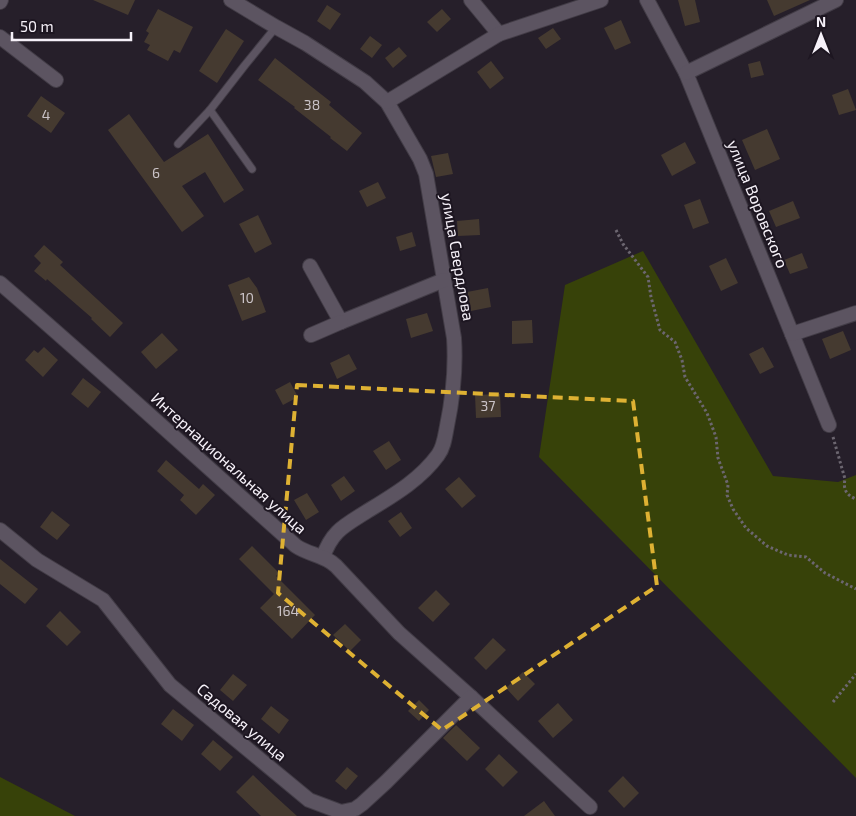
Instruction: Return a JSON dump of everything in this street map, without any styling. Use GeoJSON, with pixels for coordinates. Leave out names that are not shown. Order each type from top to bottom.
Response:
{"type":"FeatureCollection","features":[{"type":"Feature","properties":{"kind":"street","name":"улица Свердлова"},"geometry":{"type":"LineString","coordinates":[[231,0],[305,43],[365,82],[387,102],[420,159],[426,174],[454,338],[454,384],[444,441],[439,453],[416,479],[334,534],[327,544],[323,557]]}},
{"type":"Feature","properties":{"kind":"street"},"geometry":{"type":"LineString","coordinates":[[471,0],[499,34]]}},
{"type":"Feature","properties":{"kind":"street"},"geometry":{"type":"LineString","coordinates":[[387,102],[499,34],[601,0]]}},
{"type":"Feature","properties":{"kind":"street","name":"улица Воровского"},"geometry":{"type":"LineString","coordinates":[[647,0],[686,73],[829,425]]}},
{"type":"Feature","properties":{"kind":"street"},"geometry":{"type":"LineString","coordinates":[[686,73],[836,0]]}},
{"type":"Feature","properties":{"kind":"street"},"geometry":{"type":"LineString","coordinates":[[0,37],[56,80]]}},
{"type":"Feature","properties":{"kind":"street"},"geometry":{"type":"LineString","coordinates":[[310,266],[341,322]]}},
{"type":"Feature","properties":{"kind":"street"},"geometry":{"type":"LineString","coordinates":[[311,335],[444,280]]}},
{"type":"Feature","properties":{"kind":"street","name":"Интернациональная улица"},"geometry":{"type":"LineString","coordinates":[[0,283],[296,546],[303,551],[331,561],[399,633],[590,807]]}},
{"type":"Feature","properties":{"kind":"street"},"geometry":{"type":"LineString","coordinates":[[792,334],[856,313]]}},
{"type":"Feature","properties":{"kind":"street","name":"Садовая улица"},"geometry":{"type":"LineString","coordinates":[[0,530],[37,560],[103,600],[170,685],[309,800],[334,810],[341,812],[355,809],[366,801],[471,697]]}},
{"type":"Feature","properties":{"kind":"lane"},"geometry":{"type":"LineString","coordinates":[[178,144],[210,110],[276,27]]}},
{"type":"Feature","properties":{"kind":"lane"},"geometry":{"type":"LineString","coordinates":[[210,110],[252,169]]}},
{"type":"Feature","properties":{"kind":"path"},"geometry":{"type":"LineString","coordinates":[[616,230],[623,244],[648,277],[660,330],[675,342],[682,360],[685,377],[707,412],[716,437],[718,458],[728,485],[727,495],[737,516],[746,528],[767,546],[788,555],[806,557],[825,573],[856,589]]}},
{"type":"Feature","properties":{"kind":"path"},"geometry":{"type":"LineString","coordinates":[[829,425],[846,478],[844,484],[846,492],[856,499]]}},
{"type":"Feature","properties":{"kind":"path"},"geometry":{"type":"LineString","coordinates":[[833,702],[856,674]]}},
{"type":"Feature","properties":{"kind":"highlighted area"},"geometry":{"type":"Polygon","coordinates":[[[297,385],[633,401],[657,586],[442,730],[278,593],[297,385]]]}},
{"type":"Feature","properties":{"kind":"green space"},"geometry":{"type":"Polygon","coordinates":[[[643,251],[773,476],[838,482],[856,475],[856,778],[539,457],[565,285],[643,251]]]}},
{"type":"Feature","properties":{"kind":"green space"},"geometry":{"type":"Polygon","coordinates":[[[0,777],[75,816],[0,816],[0,777]]]}},
{"type":"Feature","properties":{"kind":"building"},"geometry":{"type":"Polygon","coordinates":[[[93,0],[135,0],[128,15],[93,0]]]}},
{"type":"Feature","properties":{"kind":"building"},"geometry":{"type":"Polygon","coordinates":[[[678,0],[695,0],[700,22],[685,26],[678,0]]]}},
{"type":"Feature","properties":{"kind":"building"},"geometry":{"type":"Polygon","coordinates":[[[767,0],[810,0],[774,16],[767,0]]]}},
{"type":"Feature","properties":{"kind":"building"},"geometry":{"type":"Polygon","coordinates":[[[327,5],[341,14],[330,30],[317,21],[327,5]]]}},
{"type":"Feature","properties":{"kind":"building"},"geometry":{"type":"Polygon","coordinates":[[[158,9],[193,27],[180,53],[174,50],[168,61],[147,50],[150,45],[144,42],[149,33],[146,31],[158,9]]]}},
{"type":"Feature","properties":{"kind":"building"},"geometry":{"type":"Polygon","coordinates":[[[442,9],[451,19],[437,32],[427,22],[442,9]]]}},
{"type":"Feature","properties":{"kind":"building"},"geometry":{"type":"Polygon","coordinates":[[[621,20],[631,43],[615,50],[604,28],[621,20]]]}},
{"type":"Feature","properties":{"kind":"building"},"geometry":{"type":"Polygon","coordinates":[[[553,28],[561,39],[546,49],[538,38],[553,28]]]}},
{"type":"Feature","properties":{"kind":"building"},"geometry":{"type":"Polygon","coordinates":[[[226,29],[244,41],[217,83],[199,71],[226,29]]]}},
{"type":"Feature","properties":{"kind":"building"},"geometry":{"type":"Polygon","coordinates":[[[370,36],[382,45],[372,58],[360,49],[370,36]]]}},
{"type":"Feature","properties":{"kind":"building"},"geometry":{"type":"Polygon","coordinates":[[[399,47],[407,56],[393,68],[385,58],[399,47]]]}},
{"type":"Feature","properties":{"kind":"building"},"geometry":{"type":"Polygon","coordinates":[[[275,58],[331,102],[329,105],[362,133],[347,151],[295,107],[258,80],[275,58]]]}},
{"type":"Feature","properties":{"kind":"building"},"geometry":{"type":"Polygon","coordinates":[[[491,61],[504,78],[490,89],[477,72],[491,61]]]}},
{"type":"Feature","properties":{"kind":"building"},"geometry":{"type":"Polygon","coordinates":[[[760,61],[764,75],[751,78],[748,64],[760,61]]]}},
{"type":"Feature","properties":{"kind":"building"},"geometry":{"type":"Polygon","coordinates":[[[848,89],[856,110],[839,115],[832,95],[848,89]]]}},
{"type":"Feature","properties":{"kind":"building"},"geometry":{"type":"Polygon","coordinates":[[[41,96],[65,113],[51,133],[27,116],[41,96]]]}},
{"type":"Feature","properties":{"kind":"building"},"geometry":{"type":"Polygon","coordinates":[[[129,114],[164,162],[208,134],[244,190],[224,203],[205,172],[182,186],[204,216],[182,232],[108,130],[129,114]]]}},
{"type":"Feature","properties":{"kind":"building"},"geometry":{"type":"Polygon","coordinates":[[[767,129],[780,159],[755,170],[742,140],[767,129]]]}},
{"type":"Feature","properties":{"kind":"building"},"geometry":{"type":"Polygon","coordinates":[[[685,142],[696,163],[672,176],[661,155],[685,142]]]}},
{"type":"Feature","properties":{"kind":"building"},"geometry":{"type":"Polygon","coordinates":[[[448,153],[453,174],[436,177],[431,156],[448,153]]]}},
{"type":"Feature","properties":{"kind":"building"},"geometry":{"type":"Polygon","coordinates":[[[378,182],[386,198],[367,207],[359,191],[378,182]]]}},
{"type":"Feature","properties":{"kind":"building"},"geometry":{"type":"Polygon","coordinates":[[[700,199],[709,223],[693,229],[684,205],[700,199]]]}},
{"type":"Feature","properties":{"kind":"building"},"geometry":{"type":"Polygon","coordinates":[[[793,201],[800,218],[776,227],[769,211],[793,201]]]}},
{"type":"Feature","properties":{"kind":"building"},"geometry":{"type":"Polygon","coordinates":[[[258,215],[272,244],[255,253],[239,224],[258,215]]]}},
{"type":"Feature","properties":{"kind":"building"},"geometry":{"type":"Polygon","coordinates":[[[479,219],[480,235],[458,236],[457,221],[479,219]]]}},
{"type":"Feature","properties":{"kind":"building"},"geometry":{"type":"Polygon","coordinates":[[[412,232],[416,246],[400,251],[396,237],[412,232]]]}},
{"type":"Feature","properties":{"kind":"building"},"geometry":{"type":"Polygon","coordinates":[[[44,245],[63,262],[60,265],[123,323],[110,337],[92,318],[47,279],[46,281],[34,271],[41,263],[34,256],[44,245]]]}},
{"type":"Feature","properties":{"kind":"building"},"geometry":{"type":"Polygon","coordinates":[[[802,253],[808,268],[790,274],[784,260],[802,253]]]}},
{"type":"Feature","properties":{"kind":"building"},"geometry":{"type":"Polygon","coordinates":[[[726,258],[738,283],[721,291],[709,266],[726,258]]]}},
{"type":"Feature","properties":{"kind":"building"},"geometry":{"type":"Polygon","coordinates":[[[249,277],[257,288],[266,312],[242,321],[228,285],[249,277]]]}},
{"type":"Feature","properties":{"kind":"building"},"geometry":{"type":"Polygon","coordinates":[[[488,288],[491,307],[471,311],[467,292],[488,288]]]}},
{"type":"Feature","properties":{"kind":"building"},"geometry":{"type":"Polygon","coordinates":[[[427,313],[433,331],[411,338],[406,319],[427,313]]]}},
{"type":"Feature","properties":{"kind":"building"},"geometry":{"type":"Polygon","coordinates":[[[532,320],[533,343],[512,344],[512,321],[532,320]]]}},
{"type":"Feature","properties":{"kind":"building"},"geometry":{"type":"Polygon","coordinates":[[[843,331],[851,350],[830,359],[822,339],[843,331]]]}},
{"type":"Feature","properties":{"kind":"building"},"geometry":{"type":"Polygon","coordinates":[[[162,333],[178,350],[156,369],[141,352],[162,333]]]}},
{"type":"Feature","properties":{"kind":"building"},"geometry":{"type":"Polygon","coordinates":[[[44,347],[58,360],[43,377],[25,360],[34,350],[38,353],[44,347]]]}},
{"type":"Feature","properties":{"kind":"building"},"geometry":{"type":"Polygon","coordinates":[[[763,347],[774,367],[760,374],[749,354],[763,347]]]}},
{"type":"Feature","properties":{"kind":"building"},"geometry":{"type":"Polygon","coordinates":[[[349,354],[357,369],[337,379],[330,363],[349,354]]]}},
{"type":"Feature","properties":{"kind":"building"},"geometry":{"type":"Polygon","coordinates":[[[83,378],[101,392],[88,408],[71,394],[83,378]]]}},
{"type":"Feature","properties":{"kind":"building"},"geometry":{"type":"Polygon","coordinates":[[[290,382],[298,397],[283,405],[275,390],[290,382]]]}},
{"type":"Feature","properties":{"kind":"building"},"geometry":{"type":"Polygon","coordinates":[[[500,394],[501,417],[476,418],[475,395],[500,394]]]}},
{"type":"Feature","properties":{"kind":"building"},"geometry":{"type":"Polygon","coordinates":[[[389,441],[401,460],[386,470],[373,451],[389,441]]]}},
{"type":"Feature","properties":{"kind":"building"},"geometry":{"type":"Polygon","coordinates":[[[166,460],[199,489],[203,484],[215,495],[196,515],[180,500],[184,495],[157,471],[166,460]]]}},
{"type":"Feature","properties":{"kind":"building"},"geometry":{"type":"Polygon","coordinates":[[[344,476],[355,491],[341,501],[331,485],[344,476]]]}},
{"type":"Feature","properties":{"kind":"building"},"geometry":{"type":"Polygon","coordinates":[[[459,477],[476,496],[462,508],[445,489],[459,477]]]}},
{"type":"Feature","properties":{"kind":"building"},"geometry":{"type":"Polygon","coordinates":[[[307,493],[319,512],[306,520],[294,500],[307,493]]]}},
{"type":"Feature","properties":{"kind":"building"},"geometry":{"type":"Polygon","coordinates":[[[52,511],[70,525],[57,540],[40,527],[52,511]]]}},
{"type":"Feature","properties":{"kind":"building"},"geometry":{"type":"Polygon","coordinates":[[[401,512],[412,528],[400,537],[388,521],[401,512]]]}},
{"type":"Feature","properties":{"kind":"building"},"geometry":{"type":"Polygon","coordinates":[[[252,546],[279,573],[276,576],[315,615],[292,639],[260,608],[274,594],[239,559],[252,546]]]}},
{"type":"Feature","properties":{"kind":"building"},"geometry":{"type":"Polygon","coordinates":[[[0,559],[38,589],[25,604],[0,584],[0,559]]]}},
{"type":"Feature","properties":{"kind":"building"},"geometry":{"type":"Polygon","coordinates":[[[436,590],[450,604],[433,622],[418,608],[436,590]]]}},
{"type":"Feature","properties":{"kind":"building"},"geometry":{"type":"Polygon","coordinates":[[[60,611],[81,632],[67,646],[46,626],[60,611]]]}},
{"type":"Feature","properties":{"kind":"building"},"geometry":{"type":"Polygon","coordinates":[[[345,624],[361,640],[350,651],[333,635],[345,624]]]}},
{"type":"Feature","properties":{"kind":"building"},"geometry":{"type":"Polygon","coordinates":[[[493,638],[506,650],[486,670],[474,658],[493,638]]]}},
{"type":"Feature","properties":{"kind":"building"},"geometry":{"type":"Polygon","coordinates":[[[523,672],[535,684],[518,701],[506,688],[523,672]]]}},
{"type":"Feature","properties":{"kind":"building"},"geometry":{"type":"Polygon","coordinates":[[[233,674],[247,685],[233,701],[220,690],[233,674]]]}},
{"type":"Feature","properties":{"kind":"building"},"geometry":{"type":"Polygon","coordinates":[[[419,700],[429,710],[419,721],[408,711],[419,700]]]}},
{"type":"Feature","properties":{"kind":"building"},"geometry":{"type":"Polygon","coordinates":[[[558,703],[573,720],[553,738],[538,721],[558,703]]]}},
{"type":"Feature","properties":{"kind":"building"},"geometry":{"type":"Polygon","coordinates":[[[271,706],[289,720],[279,734],[261,719],[271,706]]]}},
{"type":"Feature","properties":{"kind":"building"},"geometry":{"type":"Polygon","coordinates":[[[173,709],[194,725],[182,741],[161,724],[173,709]]]}},
{"type":"Feature","properties":{"kind":"building"},"geometry":{"type":"Polygon","coordinates":[[[456,725],[480,748],[467,761],[443,738],[456,725]]]}},
{"type":"Feature","properties":{"kind":"building"},"geometry":{"type":"Polygon","coordinates":[[[213,740],[233,757],[220,771],[201,754],[213,740]]]}},
{"type":"Feature","properties":{"kind":"building"},"geometry":{"type":"Polygon","coordinates":[[[499,754],[518,772],[503,787],[485,769],[499,754]]]}},
{"type":"Feature","properties":{"kind":"building"},"geometry":{"type":"Polygon","coordinates":[[[347,767],[358,776],[346,790],[335,781],[347,767]]]}},
{"type":"Feature","properties":{"kind":"building"},"geometry":{"type":"Polygon","coordinates":[[[253,775],[297,816],[261,816],[236,792],[253,775]]]}},
{"type":"Feature","properties":{"kind":"building"},"geometry":{"type":"Polygon","coordinates":[[[623,776],[639,793],[624,808],[608,791],[623,776]]]}},
{"type":"Feature","properties":{"kind":"building"},"geometry":{"type":"Polygon","coordinates":[[[544,801],[555,816],[524,816],[544,801]]]}}]}
